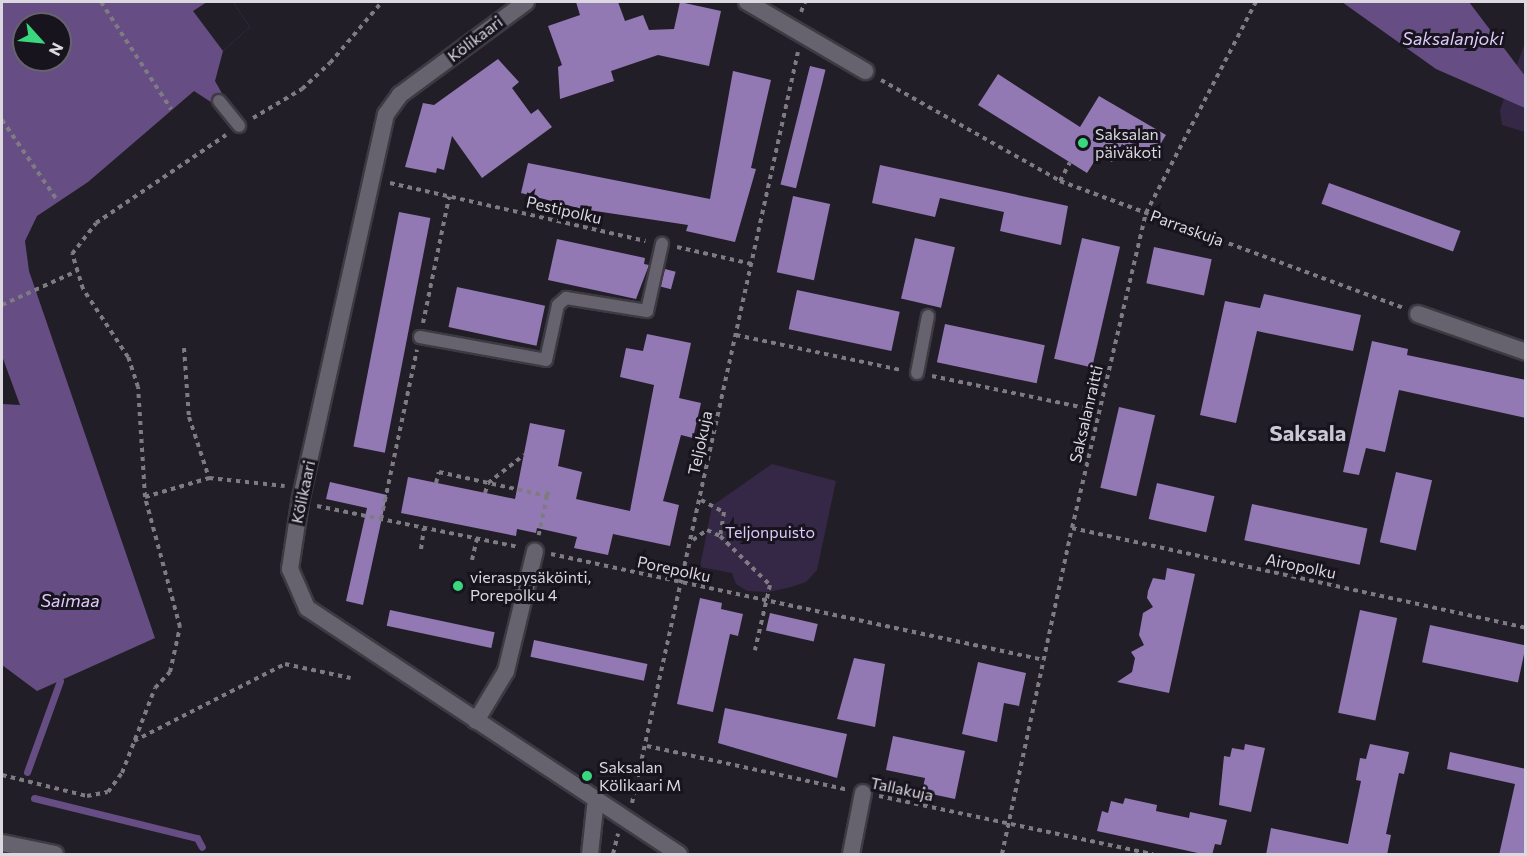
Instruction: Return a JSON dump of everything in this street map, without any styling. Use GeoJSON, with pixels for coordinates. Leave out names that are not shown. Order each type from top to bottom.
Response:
{"type":"FeatureCollection","features":[{"type":"Feature","properties":{"kind":"street","name":"Kölikaari"},"geometry":{"type":"LineString","coordinates":[[526,2],[400,95],[386,114],[300,503],[291,569],[307,608],[680,855]]}},
{"type":"Feature","properties":{"kind":"street"},"geometry":{"type":"LineString","coordinates":[[747,2],[865,71]]}},
{"type":"Feature","properties":{"kind":"street"},"geometry":{"type":"LineString","coordinates":[[1418,314],[1526,352]]}},
{"type":"Feature","properties":{"kind":"street"},"geometry":{"type":"LineString","coordinates":[[476,721],[506,671],[535,551]]}},
{"type":"Feature","properties":{"kind":"street"},"geometry":{"type":"LineString","coordinates":[[851,855],[863,793]]}},
{"type":"Feature","properties":{"kind":"street"},"geometry":{"type":"LineString","coordinates":[[590,855],[596,799]]}},
{"type":"Feature","properties":{"kind":"street"},"geometry":{"type":"LineString","coordinates":[[2,843],[55,855]]}},
{"type":"Feature","properties":{"kind":"lane"},"geometry":{"type":"LineString","coordinates":[[219,101],[239,126]]}},
{"type":"Feature","properties":{"kind":"lane"},"geometry":{"type":"LineString","coordinates":[[420,337],[546,360],[558,305],[566,298],[647,311],[662,244]]}},
{"type":"Feature","properties":{"kind":"lane"},"geometry":{"type":"LineString","coordinates":[[917,373],[928,316]]}},
{"type":"Feature","properties":{"kind":"path"},"geometry":{"type":"LineString","coordinates":[[101,2],[171,109]]}},
{"type":"Feature","properties":{"kind":"path"},"geometry":{"type":"LineString","coordinates":[[2,775],[87,796],[108,792],[122,773],[155,688],[170,672],[180,627],[145,497],[138,387],[128,357],[83,289],[72,254],[96,223],[239,126],[302,89],[330,63],[382,2]]}},
{"type":"Feature","properties":{"kind":"path","name":"Saksalanraitti"},"geometry":{"type":"LineString","coordinates":[[1002,855],[1072,528],[1146,213],[1256,2]]}},
{"type":"Feature","properties":{"kind":"path","name":"Teljokuja"},"geometry":{"type":"LineString","coordinates":[[613,855],[647,746],[803,33]]}},
{"type":"Feature","properties":{"kind":"path","name":"Parraskuja"},"geometry":{"type":"LineString","coordinates":[[865,71],[1060,181],[1418,314]]}},
{"type":"Feature","properties":{"kind":"path"},"geometry":{"type":"LineString","coordinates":[[2,120],[57,201]]}},
{"type":"Feature","properties":{"kind":"path"},"geometry":{"type":"LineString","coordinates":[[1060,181],[1070,162]]}},
{"type":"Feature","properties":{"kind":"path","name":"Pestipolku"},"geometry":{"type":"LineString","coordinates":[[371,179],[752,264]]}},
{"type":"Feature","properties":{"kind":"path"},"geometry":{"type":"LineString","coordinates":[[381,519],[449,197]]}},
{"type":"Feature","properties":{"kind":"path"},"geometry":{"type":"LineString","coordinates":[[2,305],[77,271]]}},
{"type":"Feature","properties":{"kind":"path"},"geometry":{"type":"LineString","coordinates":[[184,348],[189,417],[209,478]]}},
{"type":"Feature","properties":{"kind":"path"},"geometry":{"type":"LineString","coordinates":[[485,493],[488,483],[524,455]]}},
{"type":"Feature","properties":{"kind":"path"},"geometry":{"type":"LineString","coordinates":[[436,483],[438,472],[547,496]]}},
{"type":"Feature","properties":{"kind":"path"},"geometry":{"type":"LineString","coordinates":[[145,497],[209,478],[287,486],[300,503]]}},
{"type":"Feature","properties":{"kind":"path"},"geometry":{"type":"LineString","coordinates":[[535,551],[549,489]]}},
{"type":"Feature","properties":{"kind":"path"},"geometry":{"type":"LineString","coordinates":[[701,500],[724,512],[720,536]]}},
{"type":"Feature","properties":{"kind":"path","name":"Porepolku"},"geometry":{"type":"LineString","coordinates":[[300,503],[1044,660]]}},
{"type":"Feature","properties":{"kind":"path"},"geometry":{"type":"LineString","coordinates":[[421,549],[424,528]]}},
{"type":"Feature","properties":{"kind":"path","name":"Airopolku"},"geometry":{"type":"LineString","coordinates":[[1072,528],[1526,628]]}},
{"type":"Feature","properties":{"kind":"path"},"geometry":{"type":"LineString","coordinates":[[692,541],[707,530],[720,536],[770,585],[755,650]]}},
{"type":"Feature","properties":{"kind":"path"},"geometry":{"type":"LineString","coordinates":[[472,560],[477,539]]}},
{"type":"Feature","properties":{"kind":"path"},"geometry":{"type":"LineString","coordinates":[[133,742],[285,664],[351,678]]}},
{"type":"Feature","properties":{"kind":"path","name":"Tallakuja"},"geometry":{"type":"LineString","coordinates":[[647,746],[1153,855]]}},
{"type":"Feature","properties":{"kind":"green space"},"geometry":{"type":"Polygon","coordinates":[[[1525,43],[1525,132],[1502,125],[1500,110],[1525,43]]]}},
{"type":"Feature","properties":{"kind":"green space","name":"Teljonpuisto"},"geometry":{"type":"Polygon","coordinates":[[[772,464],[836,481],[817,570],[806,582],[791,587],[769,592],[747,591],[736,584],[732,573],[700,567],[712,506],[772,464]]]}},
{"type":"Feature","properties":{"kind":"water","name":"Saimaa"},"geometry":{"type":"Polygon","coordinates":[[[2,2],[233,2],[250,27],[223,51],[215,81],[224,97],[214,104],[194,91],[88,182],[37,216],[25,241],[29,271],[155,638],[37,691],[2,665],[2,404],[20,405],[2,356],[2,2]]]}},
{"type":"Feature","properties":{"kind":"water","name":"Saksalanjoki"},"geometry":{"type":"Polygon","coordinates":[[[1342,2],[1469,2],[1525,76],[1525,108],[1436,69],[1342,2]]]}},
{"type":"Feature","properties":{"kind":"pier"},"geometry":{"type":"Polygon","coordinates":[[[207,2],[233,2],[250,27],[223,51],[193,11],[207,2]]]}},
{"type":"Feature","properties":{"kind":"building"},"geometry":{"type":"Polygon","coordinates":[[[576,2],[618,2],[625,21],[643,15],[649,30],[674,29],[680,2],[721,11],[709,66],[658,55],[611,71],[614,81],[560,99],[558,67],[562,65],[548,26],[580,15],[576,2]]]}},
{"type":"Feature","properties":{"kind":"building"},"geometry":{"type":"Polygon","coordinates":[[[498,59],[519,82],[512,88],[531,114],[538,109],[552,127],[482,178],[452,136],[444,170],[437,168],[436,173],[405,167],[423,103],[434,105],[498,59]]]}},
{"type":"Feature","properties":{"kind":"building"},"geometry":{"type":"Polygon","coordinates":[[[810,66],[826,70],[796,188],[780,184],[810,66]]]}},
{"type":"Feature","properties":{"kind":"building"},"geometry":{"type":"Polygon","coordinates":[[[733,71],[771,80],[751,168],[756,169],[735,242],[686,231],[688,225],[582,209],[521,193],[528,163],[710,199],[733,71]]]}},
{"type":"Feature","properties":{"kind":"building"},"geometry":{"type":"Polygon","coordinates":[[[998,74],[1080,127],[1099,96],[1166,135],[1150,161],[1122,144],[1112,162],[1099,154],[1087,173],[978,105],[998,74]]]}},
{"type":"Feature","properties":{"kind":"building"},"geometry":{"type":"Polygon","coordinates":[[[880,165],[1068,206],[1061,245],[1000,231],[1004,212],[940,198],[935,217],[872,203],[880,165]]]}},
{"type":"Feature","properties":{"kind":"building"},"geometry":{"type":"Polygon","coordinates":[[[1329,183],[1461,231],[1453,252],[1321,204],[1329,183]]]}},
{"type":"Feature","properties":{"kind":"building"},"geometry":{"type":"Polygon","coordinates":[[[793,196],[830,204],[814,280],[777,272],[793,196]]]}},
{"type":"Feature","properties":{"kind":"building"},"geometry":{"type":"Polygon","coordinates":[[[399,212],[430,218],[385,453],[353,447],[399,212]]]}},
{"type":"Feature","properties":{"kind":"building"},"geometry":{"type":"Polygon","coordinates":[[[915,238],[955,247],[941,308],[901,298],[915,238]]]}},
{"type":"Feature","properties":{"kind":"building"},"geometry":{"type":"Polygon","coordinates":[[[1082,238],[1120,247],[1092,368],[1054,359],[1082,238]]]}},
{"type":"Feature","properties":{"kind":"building"},"geometry":{"type":"Polygon","coordinates":[[[557,239],[645,258],[644,264],[649,265],[636,299],[548,280],[557,239]]]}},
{"type":"Feature","properties":{"kind":"building"},"geometry":{"type":"Polygon","coordinates":[[[1154,247],[1212,259],[1204,295],[1146,283],[1154,247]]]}},
{"type":"Feature","properties":{"kind":"building"},"geometry":{"type":"Polygon","coordinates":[[[665,269],[676,272],[671,289],[660,286],[665,269]]]}},
{"type":"Feature","properties":{"kind":"building"},"geometry":{"type":"Polygon","coordinates":[[[457,287],[545,306],[537,346],[448,327],[457,287]]]}},
{"type":"Feature","properties":{"kind":"building"},"geometry":{"type":"Polygon","coordinates":[[[797,290],[900,312],[891,351],[789,329],[797,290]]]}},
{"type":"Feature","properties":{"kind":"building"},"geometry":{"type":"Polygon","coordinates":[[[1264,294],[1361,315],[1353,351],[1257,331],[1236,423],[1200,415],[1225,301],[1260,308],[1264,294]]]}},
{"type":"Feature","properties":{"kind":"building"},"geometry":{"type":"Polygon","coordinates":[[[945,324],[1045,345],[1037,383],[937,362],[945,324]]]}},
{"type":"Feature","properties":{"kind":"building"},"geometry":{"type":"Polygon","coordinates":[[[647,334],[691,343],[679,398],[701,403],[693,438],[681,435],[663,501],[679,505],[670,546],[613,534],[608,555],[574,548],[577,537],[537,528],[536,533],[517,529],[516,536],[401,513],[408,477],[515,499],[530,423],[565,430],[558,466],[582,472],[576,499],[630,511],[654,385],[620,377],[626,348],[643,351],[647,334]]]}},
{"type":"Feature","properties":{"kind":"building"},"geometry":{"type":"Polygon","coordinates":[[[1372,341],[1408,349],[1407,355],[1526,380],[1526,418],[1399,390],[1385,452],[1366,448],[1359,475],[1343,472],[1372,341]]]}},
{"type":"Feature","properties":{"kind":"building"},"geometry":{"type":"Polygon","coordinates":[[[1119,407],[1155,415],[1136,496],[1100,488],[1119,407]]]}},
{"type":"Feature","properties":{"kind":"building"},"geometry":{"type":"Polygon","coordinates":[[[1396,472],[1432,480],[1416,550],[1380,542],[1396,472]]]}},
{"type":"Feature","properties":{"kind":"building"},"geometry":{"type":"Polygon","coordinates":[[[330,482],[387,495],[363,605],[346,601],[367,508],[326,499],[330,482]]]}},
{"type":"Feature","properties":{"kind":"building"},"geometry":{"type":"Polygon","coordinates":[[[1157,483],[1214,496],[1206,532],[1149,519],[1157,483]]]}},
{"type":"Feature","properties":{"kind":"building"},"geometry":{"type":"Polygon","coordinates":[[[1252,504],[1367,529],[1360,565],[1244,540],[1252,504]]]}},
{"type":"Feature","properties":{"kind":"building"},"geometry":{"type":"Polygon","coordinates":[[[1167,568],[1195,574],[1169,693],[1117,682],[1132,672],[1135,658],[1131,652],[1144,645],[1139,635],[1143,613],[1153,607],[1147,598],[1148,591],[1153,578],[1165,580],[1167,568]]]}},
{"type":"Feature","properties":{"kind":"building"},"geometry":{"type":"Polygon","coordinates":[[[700,598],[722,603],[721,609],[743,614],[738,636],[730,634],[713,712],[677,704],[700,598]]]}},
{"type":"Feature","properties":{"kind":"building"},"geometry":{"type":"Polygon","coordinates":[[[390,610],[495,632],[491,648],[387,626],[390,610]]]}},
{"type":"Feature","properties":{"kind":"building"},"geometry":{"type":"Polygon","coordinates":[[[1360,610],[1397,618],[1375,721],[1338,713],[1360,610]]]}},
{"type":"Feature","properties":{"kind":"building"},"geometry":{"type":"Polygon","coordinates":[[[770,613],[818,624],[814,642],[766,631],[770,613]]]}},
{"type":"Feature","properties":{"kind":"building"},"geometry":{"type":"Polygon","coordinates":[[[1430,625],[1526,645],[1518,683],[1422,662],[1430,625]]]}},
{"type":"Feature","properties":{"kind":"building"},"geometry":{"type":"Polygon","coordinates":[[[534,640],[647,664],[644,681],[530,657],[534,640]]]}},
{"type":"Feature","properties":{"kind":"building"},"geometry":{"type":"Polygon","coordinates":[[[854,658],[885,664],[875,727],[837,719],[854,658]]]}},
{"type":"Feature","properties":{"kind":"building"},"geometry":{"type":"Polygon","coordinates":[[[978,662],[1026,673],[1019,706],[1004,703],[997,742],[962,734],[978,662]]]}},
{"type":"Feature","properties":{"kind":"building"},"geometry":{"type":"Polygon","coordinates":[[[725,708],[847,734],[837,778],[718,743],[725,708]]]}},
{"type":"Feature","properties":{"kind":"building"},"geometry":{"type":"Polygon","coordinates":[[[893,736],[965,751],[955,799],[922,792],[925,778],[886,770],[893,736]]]}},
{"type":"Feature","properties":{"kind":"building"},"geometry":{"type":"Polygon","coordinates":[[[1245,744],[1265,748],[1251,812],[1219,805],[1224,756],[1230,757],[1232,748],[1244,750],[1245,744]]]}},
{"type":"Feature","properties":{"kind":"building"},"geometry":{"type":"Polygon","coordinates":[[[1370,744],[1409,752],[1404,774],[1399,773],[1386,834],[1391,835],[1387,855],[1266,855],[1271,828],[1348,844],[1361,781],[1356,780],[1360,758],[1366,759],[1370,744]]]}},
{"type":"Feature","properties":{"kind":"building"},"geometry":{"type":"Polygon","coordinates":[[[1450,752],[1526,769],[1526,855],[1499,855],[1515,784],[1447,769],[1450,752]]]}},
{"type":"Feature","properties":{"kind":"building"},"geometry":{"type":"Polygon","coordinates":[[[1125,798],[1157,805],[1156,811],[1189,818],[1190,812],[1227,820],[1221,845],[1215,844],[1212,855],[1207,855],[1097,831],[1102,811],[1108,813],[1111,801],[1123,804],[1125,798]]]}},
{"type":"Feature","properties":{"kind":"waterway"},"geometry":{"type":"LineString","coordinates":[[27,772],[60,681]]}},
{"type":"Feature","properties":{"kind":"waterway"},"geometry":{"type":"LineString","coordinates":[[34,798],[197,838],[202,847]]}},
{"type":"Feature","properties":{"kind":"place","name":"Saksalan päiväkoti"},"geometry":{"type":"Point","coordinates":[1083,143]}},
{"type":"Feature","properties":{"kind":"place","name":"vieraspysäköinti, Porepolku 4"},"geometry":{"type":"Point","coordinates":[458,586]}},
{"type":"Feature","properties":{"kind":"place","name":"Saksalan Kölikaari M"},"geometry":{"type":"Point","coordinates":[587,776]}},
{"type":"Feature","properties":{"kind":"district","name":"Saksala"},"geometry":{"type":"Point","coordinates":[1308,433]}}]}
